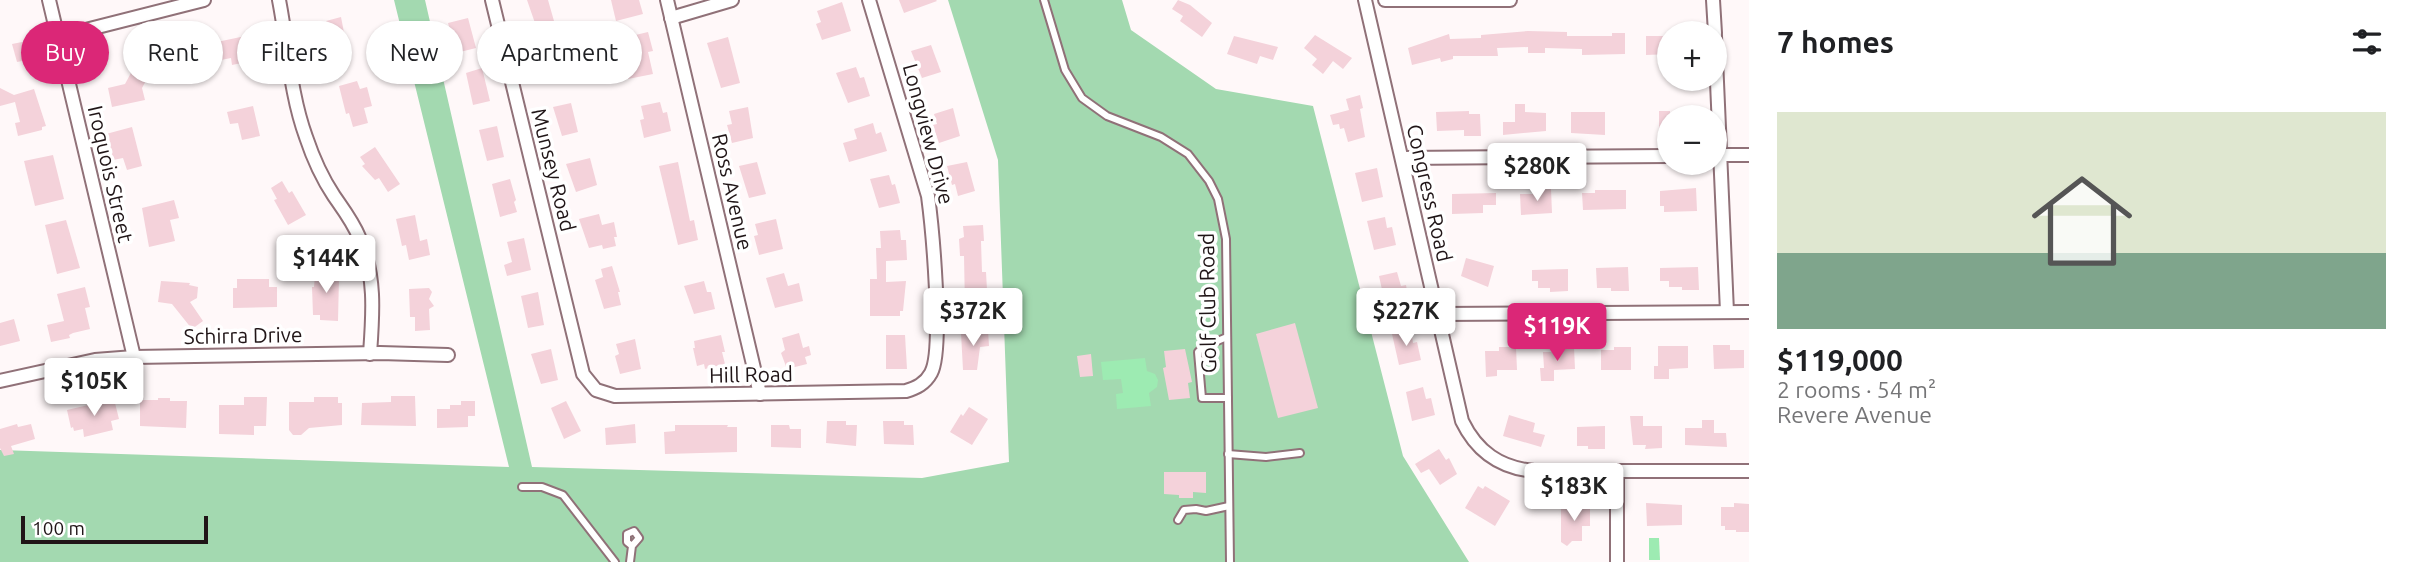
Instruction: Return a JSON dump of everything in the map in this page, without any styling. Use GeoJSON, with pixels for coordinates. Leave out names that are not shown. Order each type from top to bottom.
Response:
{"type":"FeatureCollection","features":[{"type":"Feature","properties":{"kind":"street","name":"Iroquois Street"},"geometry":{"type":"LineString","coordinates":[[49,0],[54,21]]}},
{"type":"Feature","properties":{"kind":"street"},"geometry":{"type":"LineString","coordinates":[[109,24],[204,0]]}},
{"type":"Feature","properties":{"kind":"street"},"geometry":{"type":"LineString","coordinates":[[279,0],[289,73],[306,138],[318,166],[358,235],[372,277],[374,302],[370,354]]}},
{"type":"Feature","properties":{"kind":"street","name":"Munsey Road"},"geometry":{"type":"LineString","coordinates":[[492,0],[583,374],[597,390]]}},
{"type":"Feature","properties":{"kind":"street","name":"Ross Avenue"},"geometry":{"type":"LineString","coordinates":[[667,0],[761,394]]}},
{"type":"Feature","properties":{"kind":"street"},"geometry":{"type":"LineString","coordinates":[[671,18],[732,0]]}},
{"type":"Feature","properties":{"kind":"street","name":"Longview Drive"},"geometry":{"type":"LineString","coordinates":[[869,0],[922,170],[932,222],[936,298],[935,363],[926,381],[905,391]]}},
{"type":"Feature","properties":{"kind":"street","name":"Congress Road"},"geometry":{"type":"LineString","coordinates":[[1365,0],[1462,421],[1480,449],[1493,459],[1519,470],[1749,471]]}},
{"type":"Feature","properties":{"kind":"street"},"geometry":{"type":"LineString","coordinates":[[1385,0],[1510,0]]}},
{"type":"Feature","properties":{"kind":"street"},"geometry":{"type":"LineString","coordinates":[[1713,0],[1714,21]]}},
{"type":"Feature","properties":{"kind":"street","name":"Iroquois Street"},"geometry":{"type":"LineString","coordinates":[[69,84],[134,358]]}},
{"type":"Feature","properties":{"kind":"street"},"geometry":{"type":"LineString","coordinates":[[1727,155],[1749,155]]}},
{"type":"Feature","properties":{"kind":"street"},"geometry":{"type":"LineString","coordinates":[[1402,158],[1657,156]]}},
{"type":"Feature","properties":{"kind":"street"},"geometry":{"type":"LineString","coordinates":[[1719,175],[1727,312]]}},
{"type":"Feature","properties":{"kind":"street"},"geometry":{"type":"LineString","coordinates":[[1438,314],[1749,312]]}},
{"type":"Feature","properties":{"kind":"street","name":"Schirra Drive"},"geometry":{"type":"LineString","coordinates":[[0,381],[95,360],[370,354],[448,355]]}},
{"type":"Feature","properties":{"kind":"street","name":"Hill Road"},"geometry":{"type":"LineString","coordinates":[[597,390],[615,396],[905,391]]}},
{"type":"Feature","properties":{"kind":"street"},"geometry":{"type":"LineString","coordinates":[[1617,471],[1617,562]]}},
{"type":"Feature","properties":{"kind":"lane","name":"Golf Club Road"},"geometry":{"type":"LineString","coordinates":[[1044,0],[1065,70],[1082,98],[1107,116],[1174,144],[1194,160],[1218,199],[1226,239],[1230,562]]}},
{"type":"Feature","properties":{"kind":"lane"},"geometry":{"type":"LineString","coordinates":[[1227,337],[1203,347],[1198,355],[1202,398],[1228,398]]}},
{"type":"Feature","properties":{"kind":"lane"},"geometry":{"type":"LineString","coordinates":[[1228,454],[1266,457],[1300,453]]}},
{"type":"Feature","properties":{"kind":"lane"},"geometry":{"type":"LineString","coordinates":[[522,487],[542,487],[563,495],[615,562]]}},
{"type":"Feature","properties":{"kind":"lane"},"geometry":{"type":"LineString","coordinates":[[1178,520],[1184,510],[1206,511],[1229,506]]}},
{"type":"Feature","properties":{"kind":"lane"},"geometry":{"type":"LineString","coordinates":[[630,562],[632,546]]}},
{"type":"Feature","properties":{"kind":"shaded area"},"geometry":{"type":"Polygon","coordinates":[[[394,0],[425,0],[430,21],[399,21],[394,0]]]}},
{"type":"Feature","properties":{"kind":"shaded area"},"geometry":{"type":"Polygon","coordinates":[[[948,0],[1122,0],[1131,30],[1216,89],[1313,106],[1403,456],[1469,562],[0,562],[0,450],[509,467],[415,84],[444,84],[532,467],[922,478],[1009,462],[998,160],[948,0]]]}},
{"type":"Feature","properties":{"kind":"shaded area"},"geometry":{"type":"Polygon","coordinates":[[[1145,358],[1147,371],[1155,374],[1158,380],[1157,387],[1149,393],[1151,406],[1117,409],[1116,394],[1123,393],[1121,379],[1103,380],[1101,362],[1145,358]]]}},
{"type":"Feature","properties":{"kind":"shaded area"},"geometry":{"type":"Polygon","coordinates":[[[1649,538],[1659,538],[1660,560],[1649,560],[1649,538]]]}},
{"type":"Feature","properties":{"kind":"building"},"geometry":{"type":"Polygon","coordinates":[[[527,0],[548,0],[554,21],[534,21],[527,0]]]}},
{"type":"Feature","properties":{"kind":"building"},"geometry":{"type":"Polygon","coordinates":[[[611,0],[639,0],[643,14],[616,21],[611,0]]]}},
{"type":"Feature","properties":{"kind":"building"},"geometry":{"type":"Polygon","coordinates":[[[899,0],[936,0],[937,1],[904,13],[899,0]]]}},
{"type":"Feature","properties":{"kind":"building"},"geometry":{"type":"Polygon","coordinates":[[[1178,0],[1190,5],[1212,23],[1202,37],[1180,21],[1183,16],[1172,9],[1178,0]]]}},
{"type":"Feature","properties":{"kind":"building"},"geometry":{"type":"Polygon","coordinates":[[[842,2],[851,31],[822,40],[816,24],[821,22],[817,11],[842,2]]]}},
{"type":"Feature","properties":{"kind":"building"},"geometry":{"type":"Polygon","coordinates":[[[341,17],[342,21],[326,21],[341,17]]]}},
{"type":"Feature","properties":{"kind":"building"},"geometry":{"type":"Polygon","coordinates":[[[468,18],[476,48],[463,51],[463,21],[456,21],[468,18]]]}},
{"type":"Feature","properties":{"kind":"building"},"geometry":{"type":"Polygon","coordinates":[[[1528,31],[1567,32],[1567,36],[1612,36],[1612,33],[1625,33],[1625,54],[1582,55],[1582,49],[1545,48],[1545,53],[1528,53],[1528,47],[1497,48],[1498,56],[1453,56],[1453,59],[1441,62],[1440,58],[1412,65],[1408,48],[1449,34],[1450,39],[1481,38],[1481,35],[1528,31]]]}},
{"type":"Feature","properties":{"kind":"building"},"geometry":{"type":"Polygon","coordinates":[[[648,32],[653,51],[648,52],[653,74],[642,76],[642,33],[648,32]]]}},
{"type":"Feature","properties":{"kind":"building"},"geometry":{"type":"Polygon","coordinates":[[[1315,35],[1352,58],[1343,69],[1333,61],[1323,74],[1312,65],[1317,59],[1304,48],[1315,35]]]}},
{"type":"Feature","properties":{"kind":"building"},"geometry":{"type":"Polygon","coordinates":[[[1234,36],[1278,47],[1273,60],[1260,56],[1257,64],[1227,54],[1234,36]]]}},
{"type":"Feature","properties":{"kind":"building"},"geometry":{"type":"Polygon","coordinates":[[[1646,36],[1657,36],[1657,55],[1646,55],[1646,36]]]}},
{"type":"Feature","properties":{"kind":"building"},"geometry":{"type":"Polygon","coordinates":[[[728,37],[740,83],[721,88],[707,43],[728,37]]]}},
{"type":"Feature","properties":{"kind":"building"},"geometry":{"type":"Polygon","coordinates":[[[237,38],[237,64],[232,65],[231,58],[223,60],[223,41],[237,38]]]}},
{"type":"Feature","properties":{"kind":"building"},"geometry":{"type":"Polygon","coordinates":[[[21,42],[21,61],[17,62],[12,44],[21,42]]]}},
{"type":"Feature","properties":{"kind":"building"},"geometry":{"type":"Polygon","coordinates":[[[931,45],[941,72],[922,78],[911,51],[931,45]]]}},
{"type":"Feature","properties":{"kind":"building"},"geometry":{"type":"Polygon","coordinates":[[[856,67],[860,78],[864,77],[870,96],[848,103],[836,73],[856,67]]]}},
{"type":"Feature","properties":{"kind":"building"},"geometry":{"type":"Polygon","coordinates":[[[477,70],[477,84],[486,84],[490,101],[473,105],[466,73],[477,70]]]}},
{"type":"Feature","properties":{"kind":"building"},"geometry":{"type":"Polygon","coordinates":[[[357,81],[360,89],[367,87],[372,106],[364,108],[368,123],[353,127],[349,113],[346,114],[339,86],[357,81]]]}},
{"type":"Feature","properties":{"kind":"building"},"geometry":{"type":"Polygon","coordinates":[[[125,84],[144,84],[142,88],[145,100],[112,107],[108,88],[125,84]]]}},
{"type":"Feature","properties":{"kind":"building"},"geometry":{"type":"Polygon","coordinates":[[[0,88],[14,95],[34,89],[46,126],[42,127],[42,130],[18,136],[15,123],[20,122],[15,102],[0,106],[0,88]]]}},
{"type":"Feature","properties":{"kind":"building"},"geometry":{"type":"Polygon","coordinates":[[[1360,95],[1365,137],[1348,142],[1344,128],[1340,129],[1339,124],[1333,125],[1330,115],[1349,110],[1346,99],[1360,95]]]}},
{"type":"Feature","properties":{"kind":"building"},"geometry":{"type":"Polygon","coordinates":[[[660,102],[663,113],[667,112],[671,131],[644,138],[640,120],[644,119],[641,106],[660,102]]]}},
{"type":"Feature","properties":{"kind":"building"},"geometry":{"type":"Polygon","coordinates":[[[571,103],[578,132],[562,136],[553,107],[571,103]]]}},
{"type":"Feature","properties":{"kind":"building"},"geometry":{"type":"Polygon","coordinates":[[[1515,104],[1525,104],[1525,112],[1546,113],[1546,131],[1503,135],[1503,122],[1515,122],[1515,104]]]}},
{"type":"Feature","properties":{"kind":"building"},"geometry":{"type":"Polygon","coordinates":[[[253,106],[260,136],[242,140],[238,123],[230,124],[227,112],[253,106]]]}},
{"type":"Feature","properties":{"kind":"building"},"geometry":{"type":"Polygon","coordinates":[[[748,107],[753,138],[732,143],[727,125],[732,124],[729,111],[748,107]]]}},
{"type":"Feature","properties":{"kind":"building"},"geometry":{"type":"Polygon","coordinates":[[[953,108],[960,136],[939,143],[933,125],[937,124],[934,114],[953,108]]]}},
{"type":"Feature","properties":{"kind":"building"},"geometry":{"type":"Polygon","coordinates":[[[1469,111],[1469,114],[1480,114],[1481,136],[1464,136],[1464,130],[1437,131],[1436,112],[1469,111]]]}},
{"type":"Feature","properties":{"kind":"building"},"geometry":{"type":"Polygon","coordinates":[[[1571,112],[1605,112],[1605,135],[1571,133],[1571,112]]]}},
{"type":"Feature","properties":{"kind":"building"},"geometry":{"type":"Polygon","coordinates":[[[873,123],[876,134],[881,132],[887,151],[849,162],[843,143],[857,139],[854,129],[873,123]]]}},
{"type":"Feature","properties":{"kind":"building"},"geometry":{"type":"Polygon","coordinates":[[[497,126],[504,157],[487,161],[479,130],[497,126]]]}},
{"type":"Feature","properties":{"kind":"building"},"geometry":{"type":"Polygon","coordinates":[[[132,127],[142,166],[127,170],[123,158],[113,160],[106,134],[132,127]]]}},
{"type":"Feature","properties":{"kind":"building"},"geometry":{"type":"Polygon","coordinates":[[[375,147],[400,184],[388,192],[379,178],[375,180],[362,166],[365,164],[360,157],[375,147]]]}},
{"type":"Feature","properties":{"kind":"building"},"geometry":{"type":"Polygon","coordinates":[[[53,155],[64,199],[35,206],[24,161],[53,155]]]}},
{"type":"Feature","properties":{"kind":"building"},"geometry":{"type":"Polygon","coordinates":[[[590,158],[597,185],[576,192],[566,164],[590,158]]]}},
{"type":"Feature","properties":{"kind":"building"},"geometry":{"type":"Polygon","coordinates":[[[678,162],[690,221],[694,220],[698,240],[678,245],[659,166],[678,162]]]}},
{"type":"Feature","properties":{"kind":"building"},"geometry":{"type":"Polygon","coordinates":[[[757,162],[766,194],[749,198],[739,166],[757,162]]]}},
{"type":"Feature","properties":{"kind":"building"},"geometry":{"type":"Polygon","coordinates":[[[967,162],[975,191],[958,196],[947,166],[967,162]]]}},
{"type":"Feature","properties":{"kind":"building"},"geometry":{"type":"Polygon","coordinates":[[[1377,168],[1383,197],[1362,202],[1355,173],[1377,168]]]}},
{"type":"Feature","properties":{"kind":"building"},"geometry":{"type":"Polygon","coordinates":[[[889,175],[892,185],[895,184],[900,203],[879,208],[870,179],[889,175]]]}},
{"type":"Feature","properties":{"kind":"building"},"geometry":{"type":"Polygon","coordinates":[[[510,179],[517,212],[500,217],[492,184],[510,179]]]}},
{"type":"Feature","properties":{"kind":"building"},"geometry":{"type":"Polygon","coordinates":[[[282,181],[289,193],[292,191],[306,215],[288,225],[274,200],[277,199],[271,188],[282,181]]]}},
{"type":"Feature","properties":{"kind":"building"},"geometry":{"type":"Polygon","coordinates":[[[1696,188],[1697,211],[1664,212],[1664,206],[1660,206],[1660,191],[1696,188]]]}},
{"type":"Feature","properties":{"kind":"building"},"geometry":{"type":"Polygon","coordinates":[[[1551,189],[1552,213],[1521,215],[1520,194],[1534,194],[1534,190],[1551,189]]]}},
{"type":"Feature","properties":{"kind":"building"},"geometry":{"type":"Polygon","coordinates":[[[1595,190],[1626,190],[1626,209],[1583,210],[1582,193],[1595,193],[1595,190]]]}},
{"type":"Feature","properties":{"kind":"building"},"geometry":{"type":"Polygon","coordinates":[[[1496,193],[1496,205],[1483,205],[1483,213],[1452,214],[1452,194],[1496,193]]]}},
{"type":"Feature","properties":{"kind":"building"},"geometry":{"type":"Polygon","coordinates":[[[174,200],[179,218],[170,220],[175,241],[149,247],[142,208],[174,200]]]}},
{"type":"Feature","properties":{"kind":"building"},"geometry":{"type":"Polygon","coordinates":[[[599,214],[602,225],[614,222],[616,246],[589,248],[579,219],[599,214]]]}},
{"type":"Feature","properties":{"kind":"building"},"geometry":{"type":"Polygon","coordinates":[[[415,215],[420,241],[427,239],[430,255],[409,260],[406,245],[402,246],[396,219],[415,215]]]}},
{"type":"Feature","properties":{"kind":"building"},"geometry":{"type":"Polygon","coordinates":[[[1385,217],[1387,228],[1392,227],[1396,245],[1374,250],[1367,221],[1385,217]]]}},
{"type":"Feature","properties":{"kind":"building"},"geometry":{"type":"Polygon","coordinates":[[[776,219],[783,249],[759,255],[754,236],[758,235],[755,224],[776,219]]]}},
{"type":"Feature","properties":{"kind":"building"},"geometry":{"type":"Polygon","coordinates":[[[66,220],[80,268],[57,274],[45,225],[66,220]]]}},
{"type":"Feature","properties":{"kind":"building"},"geometry":{"type":"Polygon","coordinates":[[[983,225],[982,272],[986,272],[988,308],[965,308],[964,256],[960,256],[959,239],[964,237],[963,226],[983,225]]]}},
{"type":"Feature","properties":{"kind":"building"},"geometry":{"type":"Polygon","coordinates":[[[900,230],[901,240],[906,240],[907,260],[886,261],[886,282],[906,281],[903,311],[900,311],[900,316],[870,316],[870,279],[877,279],[876,248],[881,248],[880,231],[900,230]]]}},
{"type":"Feature","properties":{"kind":"building"},"geometry":{"type":"Polygon","coordinates":[[[524,238],[531,270],[507,276],[504,265],[512,262],[507,242],[524,238]]]}},
{"type":"Feature","properties":{"kind":"building"},"geometry":{"type":"Polygon","coordinates":[[[1466,258],[1494,266],[1488,287],[1461,276],[1466,258]]]}},
{"type":"Feature","properties":{"kind":"building"},"geometry":{"type":"Polygon","coordinates":[[[322,265],[333,265],[333,278],[339,278],[338,321],[320,320],[320,315],[313,315],[312,287],[315,275],[322,275],[322,265]]]}},
{"type":"Feature","properties":{"kind":"building"},"geometry":{"type":"Polygon","coordinates":[[[612,266],[621,305],[604,309],[595,280],[603,277],[601,269],[612,266]]]}},
{"type":"Feature","properties":{"kind":"building"},"geometry":{"type":"Polygon","coordinates":[[[1628,267],[1629,291],[1597,288],[1596,268],[1628,267]]]}},
{"type":"Feature","properties":{"kind":"building"},"geometry":{"type":"Polygon","coordinates":[[[1698,267],[1699,290],[1669,287],[1669,281],[1660,281],[1660,268],[1698,267]]]}},
{"type":"Feature","properties":{"kind":"building"},"geometry":{"type":"Polygon","coordinates":[[[1568,269],[1568,291],[1550,292],[1550,288],[1538,288],[1538,281],[1532,281],[1532,270],[1568,269]]]}},
{"type":"Feature","properties":{"kind":"building"},"geometry":{"type":"Polygon","coordinates":[[[1397,272],[1401,286],[1406,285],[1409,302],[1386,308],[1379,276],[1397,272]]]}},
{"type":"Feature","properties":{"kind":"building"},"geometry":{"type":"Polygon","coordinates":[[[784,273],[788,286],[799,283],[803,301],[775,308],[766,278],[784,273]]]}},
{"type":"Feature","properties":{"kind":"building"},"geometry":{"type":"Polygon","coordinates":[[[237,279],[269,279],[269,287],[277,287],[277,307],[233,308],[233,288],[237,288],[237,279]]]}},
{"type":"Feature","properties":{"kind":"building"},"geometry":{"type":"Polygon","coordinates":[[[161,281],[190,283],[189,285],[198,287],[197,298],[190,302],[203,321],[192,329],[172,304],[158,302],[161,281]]]}},
{"type":"Feature","properties":{"kind":"building"},"geometry":{"type":"Polygon","coordinates":[[[704,281],[707,292],[711,292],[715,309],[694,314],[684,286],[704,281]]]}},
{"type":"Feature","properties":{"kind":"building"},"geometry":{"type":"Polygon","coordinates":[[[85,287],[90,307],[85,308],[90,329],[73,333],[69,335],[70,338],[51,342],[47,325],[64,321],[57,294],[85,287]]]}},
{"type":"Feature","properties":{"kind":"building"},"geometry":{"type":"Polygon","coordinates":[[[429,288],[432,292],[429,299],[434,306],[429,309],[430,330],[415,331],[415,317],[410,317],[409,289],[429,288]]]}},
{"type":"Feature","properties":{"kind":"building"},"geometry":{"type":"Polygon","coordinates":[[[538,292],[544,325],[528,328],[521,296],[538,292]]]}},
{"type":"Feature","properties":{"kind":"building"},"geometry":{"type":"Polygon","coordinates":[[[14,319],[20,341],[0,346],[0,323],[14,319]]]}},
{"type":"Feature","properties":{"kind":"building"},"geometry":{"type":"Polygon","coordinates":[[[1295,323],[1318,408],[1278,418],[1256,334],[1295,323]]]}},
{"type":"Feature","properties":{"kind":"building"},"geometry":{"type":"Polygon","coordinates":[[[988,330],[989,346],[980,347],[977,370],[963,370],[961,333],[988,330]]]}},
{"type":"Feature","properties":{"kind":"building"},"geometry":{"type":"Polygon","coordinates":[[[1411,330],[1413,343],[1417,342],[1421,360],[1399,365],[1392,334],[1411,330]]]}},
{"type":"Feature","properties":{"kind":"building"},"geometry":{"type":"Polygon","coordinates":[[[799,333],[803,348],[809,346],[811,355],[805,357],[807,364],[787,369],[781,353],[785,350],[782,338],[799,333]]]}},
{"type":"Feature","properties":{"kind":"building"},"geometry":{"type":"Polygon","coordinates":[[[721,335],[725,364],[705,369],[704,364],[697,366],[694,341],[721,335]]]}},
{"type":"Feature","properties":{"kind":"building"},"geometry":{"type":"Polygon","coordinates":[[[886,335],[905,335],[907,369],[886,369],[886,335]]]}},
{"type":"Feature","properties":{"kind":"building"},"geometry":{"type":"Polygon","coordinates":[[[635,339],[641,369],[620,374],[615,356],[619,354],[616,344],[635,339]]]}},
{"type":"Feature","properties":{"kind":"building"},"geometry":{"type":"Polygon","coordinates":[[[1713,345],[1730,345],[1730,350],[1744,350],[1744,368],[1714,369],[1713,345]]]}},
{"type":"Feature","properties":{"kind":"building"},"geometry":{"type":"Polygon","coordinates":[[[1658,346],[1688,346],[1688,368],[1669,369],[1669,379],[1654,379],[1654,366],[1658,366],[1658,346]]]}},
{"type":"Feature","properties":{"kind":"building"},"geometry":{"type":"Polygon","coordinates":[[[1499,347],[1516,347],[1517,370],[1497,370],[1497,376],[1486,377],[1485,351],[1499,351],[1499,347]]]}},
{"type":"Feature","properties":{"kind":"building"},"geometry":{"type":"Polygon","coordinates":[[[1574,347],[1575,369],[1554,370],[1554,381],[1541,381],[1543,352],[1557,352],[1557,348],[1574,347]]]}},
{"type":"Feature","properties":{"kind":"building"},"geometry":{"type":"Polygon","coordinates":[[[1614,347],[1631,347],[1631,370],[1601,370],[1601,350],[1614,350],[1614,347]]]}},
{"type":"Feature","properties":{"kind":"building"},"geometry":{"type":"Polygon","coordinates":[[[551,349],[558,380],[541,384],[531,354],[551,349]]]}},
{"type":"Feature","properties":{"kind":"building"},"geometry":{"type":"Polygon","coordinates":[[[1185,349],[1192,382],[1188,383],[1190,398],[1169,400],[1163,368],[1166,367],[1164,351],[1185,349]]]}},
{"type":"Feature","properties":{"kind":"building"},"geometry":{"type":"Polygon","coordinates":[[[1091,354],[1093,376],[1080,377],[1077,356],[1091,354]]]}},
{"type":"Feature","properties":{"kind":"building"},"geometry":{"type":"Polygon","coordinates":[[[1423,387],[1426,399],[1431,398],[1435,415],[1412,421],[1406,392],[1423,387]]]}},
{"type":"Feature","properties":{"kind":"building"},"geometry":{"type":"Polygon","coordinates":[[[391,396],[415,396],[416,426],[361,425],[362,403],[391,402],[391,396]]]}},
{"type":"Feature","properties":{"kind":"building"},"geometry":{"type":"Polygon","coordinates":[[[244,397],[267,397],[266,426],[254,426],[254,435],[219,434],[219,405],[244,405],[244,397]]]}},
{"type":"Feature","properties":{"kind":"building"},"geometry":{"type":"Polygon","coordinates":[[[314,397],[338,397],[338,403],[342,403],[342,425],[309,428],[301,435],[293,435],[289,430],[289,402],[314,402],[314,397]]]}},
{"type":"Feature","properties":{"kind":"building"},"geometry":{"type":"Polygon","coordinates":[[[158,398],[187,401],[186,428],[140,426],[140,400],[158,398]]]}},
{"type":"Feature","properties":{"kind":"building"},"geometry":{"type":"Polygon","coordinates":[[[114,399],[119,419],[111,421],[113,430],[84,437],[83,429],[74,431],[73,427],[71,428],[67,410],[114,399]]]}},
{"type":"Feature","properties":{"kind":"building"},"geometry":{"type":"Polygon","coordinates":[[[461,401],[475,401],[475,416],[468,416],[468,427],[437,428],[437,409],[450,409],[450,405],[461,405],[461,401]]]}},
{"type":"Feature","properties":{"kind":"building"},"geometry":{"type":"Polygon","coordinates":[[[566,401],[581,431],[564,439],[551,408],[566,401]]]}},
{"type":"Feature","properties":{"kind":"building"},"geometry":{"type":"Polygon","coordinates":[[[969,407],[988,419],[972,445],[950,432],[961,414],[963,416],[969,407]]]}},
{"type":"Feature","properties":{"kind":"building"},"geometry":{"type":"Polygon","coordinates":[[[1509,415],[1535,423],[1533,432],[1545,435],[1541,447],[1503,436],[1509,415]]]}},
{"type":"Feature","properties":{"kind":"building"},"geometry":{"type":"Polygon","coordinates":[[[1630,416],[1643,416],[1643,426],[1662,426],[1662,448],[1645,449],[1646,445],[1633,445],[1630,416]]]}},
{"type":"Feature","properties":{"kind":"building"},"geometry":{"type":"Polygon","coordinates":[[[1702,420],[1714,420],[1714,433],[1726,433],[1727,447],[1685,445],[1685,428],[1702,428],[1702,420]]]}},
{"type":"Feature","properties":{"kind":"building"},"geometry":{"type":"Polygon","coordinates":[[[827,421],[846,421],[846,425],[857,425],[856,446],[826,443],[827,421]]]}},
{"type":"Feature","properties":{"kind":"building"},"geometry":{"type":"Polygon","coordinates":[[[883,421],[904,421],[904,425],[913,425],[914,445],[884,444],[883,421]]]}},
{"type":"Feature","properties":{"kind":"building"},"geometry":{"type":"Polygon","coordinates":[[[17,424],[18,427],[31,424],[35,439],[11,446],[14,454],[4,456],[0,448],[0,429],[17,424]]]}},
{"type":"Feature","properties":{"kind":"building"},"geometry":{"type":"Polygon","coordinates":[[[635,424],[636,443],[606,445],[605,428],[635,424]]]}},
{"type":"Feature","properties":{"kind":"building"},"geometry":{"type":"Polygon","coordinates":[[[675,425],[737,427],[737,452],[665,454],[664,432],[675,431],[675,425]]]}},
{"type":"Feature","properties":{"kind":"building"},"geometry":{"type":"Polygon","coordinates":[[[771,425],[789,425],[790,429],[801,429],[801,448],[771,447],[771,425]]]}},
{"type":"Feature","properties":{"kind":"building"},"geometry":{"type":"Polygon","coordinates":[[[1605,426],[1605,449],[1577,446],[1577,427],[1605,426]]]}},
{"type":"Feature","properties":{"kind":"building"},"geometry":{"type":"Polygon","coordinates":[[[1439,449],[1446,460],[1449,458],[1457,474],[1440,485],[1429,469],[1421,473],[1415,464],[1439,449]]]}},
{"type":"Feature","properties":{"kind":"building"},"geometry":{"type":"Polygon","coordinates":[[[1164,472],[1206,472],[1206,493],[1193,492],[1193,498],[1164,494],[1164,472]]]}},
{"type":"Feature","properties":{"kind":"building"},"geometry":{"type":"Polygon","coordinates":[[[1478,486],[1483,489],[1485,486],[1510,501],[1495,526],[1465,508],[1478,486]]]}},
{"type":"Feature","properties":{"kind":"building"},"geometry":{"type":"Polygon","coordinates":[[[1646,503],[1682,505],[1682,525],[1647,526],[1646,503]]]}},
{"type":"Feature","properties":{"kind":"building"},"geometry":{"type":"Polygon","coordinates":[[[1734,503],[1749,504],[1749,532],[1725,530],[1725,526],[1721,526],[1721,507],[1734,507],[1734,503]]]}},
{"type":"Feature","properties":{"kind":"building"},"geometry":{"type":"Polygon","coordinates":[[[1576,505],[1590,505],[1590,526],[1582,526],[1582,541],[1572,541],[1567,546],[1561,542],[1561,509],[1570,509],[1576,505]]]}}]}
